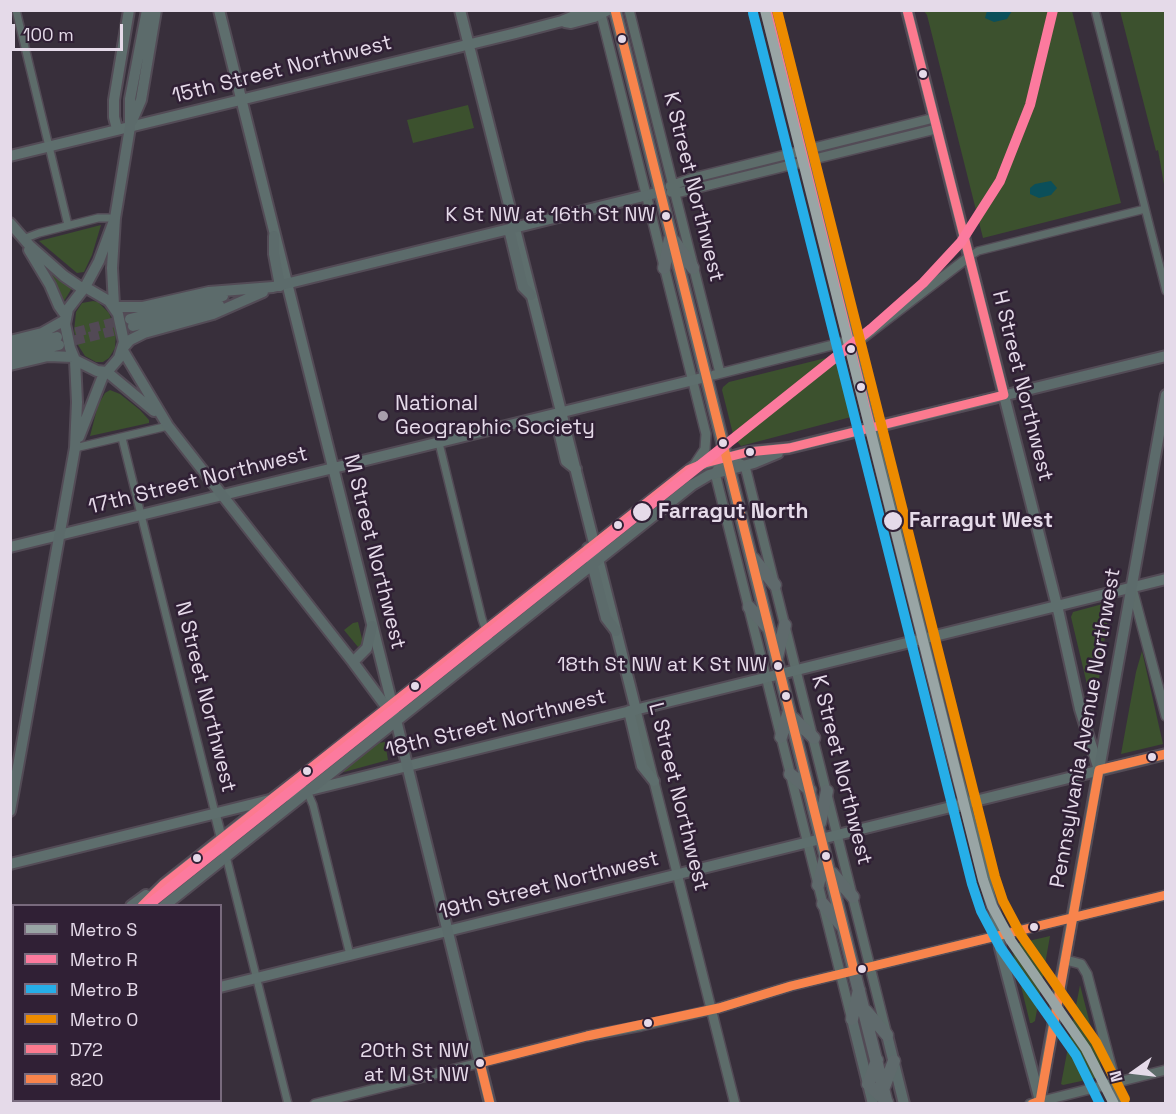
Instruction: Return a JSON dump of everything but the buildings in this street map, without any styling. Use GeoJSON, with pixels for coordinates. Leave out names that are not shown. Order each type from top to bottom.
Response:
{"type":"FeatureCollection","features":[{"type":"Feature","properties":{"kind":"highway","name":"K Street Northwest"},"geometry":{"type":"LineString","coordinates":[[615,10],[887,1103]]}},
{"type":"Feature","properties":{"kind":"highway"},"geometry":{"type":"LineString","coordinates":[[670,235],[693,268]]}},
{"type":"Feature","properties":{"kind":"highway"},"geometry":{"type":"LineString","coordinates":[[664,268],[670,235]]}},
{"type":"Feature","properties":{"kind":"highway"},"geometry":{"type":"LineString","coordinates":[[751,556],[775,585]]}},
{"type":"Feature","properties":{"kind":"highway"},"geometry":{"type":"LineString","coordinates":[[749,607],[770,630]]}},
{"type":"Feature","properties":{"kind":"highway"},"geometry":{"type":"LineString","coordinates":[[777,658],[785,625]]}},
{"type":"Feature","properties":{"kind":"highway"},"geometry":{"type":"LineString","coordinates":[[781,737],[790,713],[814,738]]}},
{"type":"Feature","properties":{"kind":"highway"},"geometry":{"type":"LineString","coordinates":[[790,774],[810,790]]}},
{"type":"Feature","properties":{"kind":"highway"},"geometry":{"type":"LineString","coordinates":[[821,833],[826,791]]}},
{"type":"Feature","properties":{"kind":"highway"},"geometry":{"type":"LineString","coordinates":[[818,885],[825,854]]}},
{"type":"Feature","properties":{"kind":"highway"},"geometry":{"type":"LineString","coordinates":[[829,870],[853,897]]}},
{"type":"Feature","properties":{"kind":"highway"},"geometry":{"type":"LineString","coordinates":[[823,904],[844,929]]}},
{"type":"Feature","properties":{"kind":"highway"},"geometry":{"type":"LineString","coordinates":[[852,1019],[859,989]]}},
{"type":"Feature","properties":{"kind":"highway"},"geometry":{"type":"LineString","coordinates":[[864,1008],[887,1035]]}},
{"type":"Feature","properties":{"kind":"highway"},"geometry":{"type":"LineString","coordinates":[[877,1059],[868,1084],[887,1103]]}},
{"type":"Feature","properties":{"kind":"highway"},"geometry":{"type":"LineString","coordinates":[[884,1087],[894,1061]]}},
{"type":"Feature","properties":{"kind":"main road"},"geometry":{"type":"LineString","coordinates":[[117,129],[114,100],[129,10]]}},
{"type":"Feature","properties":{"kind":"main road"},"geometry":{"type":"LineString","coordinates":[[140,10],[141,100],[130,127],[115,218],[112,268],[114,306],[123,333],[122,348],[168,426]]}},
{"type":"Feature","properties":{"kind":"main road"},"geometry":{"type":"LineString","coordinates":[[142,62],[147,10]]}},
{"type":"Feature","properties":{"kind":"main road"},"geometry":{"type":"LineString","coordinates":[[142,62],[156,10]]}},
{"type":"Feature","properties":{"kind":"main road"},"geometry":{"type":"LineString","coordinates":[[142,62],[163,10]]}},
{"type":"Feature","properties":{"kind":"main road"},"geometry":{"type":"LineString","coordinates":[[219,10],[224,32],[223,49],[274,236],[274,254],[280,286]]}},
{"type":"Feature","properties":{"kind":"main road","name":"L Street Northwest"},"geometry":{"type":"LineString","coordinates":[[460,10],[466,45],[489,123],[512,229],[531,295],[558,413],[576,470],[591,546],[616,632],[642,766],[654,781]]}},
{"type":"Feature","properties":{"kind":"main road","name":"15th Street Northwest"},"geometry":{"type":"LineString","coordinates":[[10,156],[562,21],[589,10]]}},
{"type":"Feature","properties":{"kind":"main road"},"geometry":{"type":"LineString","coordinates":[[767,10],[923,639],[977,844],[1036,1103]]}},
{"type":"Feature","properties":{"kind":"main road","name":"H Street Northwest"},"geometry":{"type":"LineString","coordinates":[[907,10],[1057,605],[1080,709],[1099,770]]}},
{"type":"Feature","properties":{"kind":"main road","name":"15th Street Northwest"},"geometry":{"type":"LineString","coordinates":[[562,21],[571,23],[603,12]]}},
{"type":"Feature","properties":{"kind":"main road"},"geometry":{"type":"LineString","coordinates":[[131,322],[660,192]]}},
{"type":"Feature","properties":{"kind":"main road"},"geometry":{"type":"LineString","coordinates":[[10,811],[75,448],[77,403],[74,358],[65,327],[66,318],[70,306],[84,288],[99,261],[115,218]]}},
{"type":"Feature","properties":{"kind":"main road"},"geometry":{"type":"LineString","coordinates":[[10,223],[23,239],[66,318]]}},
{"type":"Feature","properties":{"kind":"main road"},"geometry":{"type":"LineString","coordinates":[[23,239],[64,276],[103,296],[114,306],[147,306],[209,292],[247,294]]}},
{"type":"Feature","properties":{"kind":"main road","name":"M Street Northwest"},"geometry":{"type":"LineString","coordinates":[[280,286],[316,399],[330,469],[372,626],[390,706]]}},
{"type":"Feature","properties":{"kind":"main road"},"geometry":{"type":"LineString","coordinates":[[75,448],[105,373],[113,367],[122,348],[130,340],[144,333],[213,314],[247,294]]}},
{"type":"Feature","properties":{"kind":"main road"},"geometry":{"type":"LineString","coordinates":[[10,341],[42,333],[66,318]]}},
{"type":"Feature","properties":{"kind":"main road"},"geometry":{"type":"LineString","coordinates":[[10,348],[58,340],[10,357]]}},
{"type":"Feature","properties":{"kind":"main road"},"geometry":{"type":"LineString","coordinates":[[10,364],[48,356],[74,358],[86,367],[105,373],[148,405],[168,426],[390,706],[408,766],[490,1104]]}},
{"type":"Feature","properties":{"kind":"main road"},"geometry":{"type":"LineString","coordinates":[[165,904],[692,486],[748,452],[789,448],[1166,356]]}},
{"type":"Feature","properties":{"kind":"main road","name":"17th Street Northwest"},"geometry":{"type":"LineString","coordinates":[[10,547],[706,377]]}},
{"type":"Feature","properties":{"kind":"main road","name":"Pennsylvania Avenue Northwest"},"geometry":{"type":"LineString","coordinates":[[1036,1103],[1066,960],[1166,395]]}},
{"type":"Feature","properties":{"kind":"main road"},"geometry":{"type":"LineString","coordinates":[[143,904],[221,838],[693,467],[728,464],[745,466],[789,448]]}},
{"type":"Feature","properties":{"kind":"main road","name":"18th Street Northwest"},"geometry":{"type":"LineString","coordinates":[[10,864],[1166,579]]}},
{"type":"Feature","properties":{"kind":"main road"},"geometry":{"type":"LineString","coordinates":[[354,662],[364,654],[372,626]]}},
{"type":"Feature","properties":{"kind":"main road","name":"19th Street Northwest"},"geometry":{"type":"LineString","coordinates":[[222,987],[808,842],[821,833],[837,835],[1166,754]]}},
{"type":"Feature","properties":{"kind":"main road"},"geometry":{"type":"LineString","coordinates":[[134,904],[164,884]]}},
{"type":"Feature","properties":{"kind":"main road"},"geometry":{"type":"LineString","coordinates":[[852,1019],[873,1104]]}},
{"type":"Feature","properties":{"kind":"main road","name":"K Street Northwest"},"geometry":{"type":"LineString","coordinates":[[887,1035],[904,1104]]}},
{"type":"Feature","properties":{"kind":"street"},"geometry":{"type":"LineString","coordinates":[[16,10],[68,225]]}},
{"type":"Feature","properties":{"kind":"street","name":"K Street Northwest"},"geometry":{"type":"LineString","coordinates":[[629,10],[720,373]]}},
{"type":"Feature","properties":{"kind":"street"},"geometry":{"type":"LineString","coordinates":[[1095,10],[1166,291]]}},
{"type":"Feature","properties":{"kind":"street"},"geometry":{"type":"LineString","coordinates":[[603,12],[707,440],[705,449],[693,467]]}},
{"type":"Feature","properties":{"kind":"street"},"geometry":{"type":"LineString","coordinates":[[660,192],[674,188],[681,192],[805,156],[935,123]]}},
{"type":"Feature","properties":{"kind":"street"},"geometry":{"type":"LineString","coordinates":[[970,256],[978,251],[1145,209]]}},
{"type":"Feature","properties":{"kind":"street"},"geometry":{"type":"LineString","coordinates":[[23,239],[33,234],[103,217],[115,218]]}},
{"type":"Feature","properties":{"kind":"street","name":"17th Street Northwest"},"geometry":{"type":"LineString","coordinates":[[706,377],[868,335],[970,256]]}},
{"type":"Feature","properties":{"kind":"street"},"geometry":{"type":"LineString","coordinates":[[75,448],[168,426]]}},
{"type":"Feature","properties":{"kind":"street","name":"N Street Northwest"},"geometry":{"type":"LineString","coordinates":[[122,438],[288,1104]]}},
{"type":"Feature","properties":{"kind":"street"},"geometry":{"type":"LineString","coordinates":[[439,442],[491,645]]}},
{"type":"Feature","properties":{"kind":"street","name":"K Street Northwest"},"geometry":{"type":"LineString","coordinates":[[745,466],[887,1035]]}},
{"type":"Feature","properties":{"kind":"street"},"geometry":{"type":"LineString","coordinates":[[715,473],[852,1019]]}},
{"type":"Feature","properties":{"kind":"street"},"geometry":{"type":"LineString","coordinates":[[1132,587],[1166,716]]}},
{"type":"Feature","properties":{"kind":"street","name":"L Street Northwest"},"geometry":{"type":"LineString","coordinates":[[654,781],[735,1104]]}},
{"type":"Feature","properties":{"kind":"street"},"geometry":{"type":"LineString","coordinates":[[307,791],[313,805],[350,955]]}},
{"type":"Feature","properties":{"kind":"street"},"geometry":{"type":"LineString","coordinates":[[315,1104],[587,1036],[711,1010],[783,988],[870,966],[1166,895]]}},
{"type":"Feature","properties":{"kind":"street"},"geometry":{"type":"LineString","coordinates":[[1066,960],[1081,964],[1087,974],[1121,1104]]}},
{"type":"Feature","properties":{"kind":"street"},"geometry":{"type":"LineString","coordinates":[[1036,1103],[1166,1070]]}},
{"type":"Feature","properties":{"kind":"green space"},"geometry":{"type":"Polygon","coordinates":[[[924,11],[1072,11],[1121,203],[983,238],[927,15],[924,11]]]}},
{"type":"Feature","properties":{"kind":"green space"},"geometry":{"type":"Polygon","coordinates":[[[1120,11],[1165,11],[1165,190],[1158,150],[1156,151],[1120,11]]]}},
{"type":"Feature","properties":{"kind":"green space"},"geometry":{"type":"Polygon","coordinates":[[[468,105],[474,128],[413,143],[407,120],[468,105]]]}},
{"type":"Feature","properties":{"kind":"green space"},"geometry":{"type":"Polygon","coordinates":[[[101,225],[84,272],[77,273],[39,241],[101,225]]]}},
{"type":"Feature","properties":{"kind":"green space"},"geometry":{"type":"Polygon","coordinates":[[[48,271],[72,288],[64,301],[48,271]]]}},
{"type":"Feature","properties":{"kind":"green space"},"geometry":{"type":"Polygon","coordinates":[[[98,302],[109,313],[116,332],[115,348],[109,358],[103,362],[96,362],[85,356],[78,345],[74,331],[76,312],[82,303],[98,302]]]}},
{"type":"Feature","properties":{"kind":"green space"},"geometry":{"type":"Polygon","coordinates":[[[838,355],[852,411],[851,417],[741,446],[734,438],[722,390],[729,382],[838,355]]]}},
{"type":"Feature","properties":{"kind":"green space"},"geometry":{"type":"Polygon","coordinates":[[[110,390],[120,394],[140,410],[149,423],[90,436],[98,405],[105,393],[110,390]]]}},
{"type":"Feature","properties":{"kind":"green space"},"geometry":{"type":"Polygon","coordinates":[[[1110,602],[1098,686],[1094,692],[1089,693],[1071,617],[1073,612],[1110,602]]]}},
{"type":"Feature","properties":{"kind":"green space"},"geometry":{"type":"Polygon","coordinates":[[[358,622],[363,643],[358,647],[344,630],[358,622]]]}},
{"type":"Feature","properties":{"kind":"green space"},"geometry":{"type":"Polygon","coordinates":[[[1142,651],[1163,744],[1121,754],[1136,672],[1142,651]]]}},
{"type":"Feature","properties":{"kind":"green space"},"geometry":{"type":"Polygon","coordinates":[[[385,742],[388,760],[344,772],[379,743],[385,742]]]}},
{"type":"Feature","properties":{"kind":"green space"},"geometry":{"type":"Polygon","coordinates":[[[1050,936],[1035,1021],[1030,1023],[1011,945],[1050,936]]]}},
{"type":"Feature","properties":{"kind":"green space"},"geometry":{"type":"Polygon","coordinates":[[[1080,985],[1103,1074],[1100,1077],[1063,1085],[1061,1084],[1080,985]]]}},
{"type":"Feature","properties":{"kind":"green space"},"geometry":{"type":"Polygon","coordinates":[[[11,1002],[12,1095],[11,1096],[11,1002]]]}},
{"type":"Feature","properties":{"kind":"water"},"geometry":{"type":"Polygon","coordinates":[[[1012,10],[1007,19],[994,22],[985,18],[987,11],[1012,10]]]}},
{"type":"Feature","properties":{"kind":"water"},"geometry":{"type":"Polygon","coordinates":[[[1051,181],[1057,188],[1051,195],[1039,198],[1030,194],[1030,188],[1035,184],[1051,181]]]}},
{"type":"Feature","properties":{"kind":"tunnel"},"geometry":{"type":"LineString","coordinates":[[61,336],[127,319]]}},
{"type":"Feature","properties":{"kind":"tunnel"},"geometry":{"type":"LineString","coordinates":[[60,344],[129,327]]}},
{"type":"Feature","properties":{"kind":"metro line","name":"S"},"geometry":{"type":"LineString","coordinates":[[765,10],[983,880],[992,906],[1011,941],[1086,1049],[1114,1104]]}},
{"type":"Feature","properties":{"kind":"metro line","name":"O"},"geometry":{"type":"LineString","coordinates":[[777,10],[995,877],[1003,901],[1021,935],[1096,1042],[1125,1099]]}},
{"type":"Feature","properties":{"kind":"metro line","name":"R"},"geometry":{"type":"LineString","coordinates":[[150,904],[871,329],[923,283],[961,242],[1000,181],[1030,105],[1053,10]]}},
{"type":"Feature","properties":{"kind":"metro line","name":"B"},"geometry":{"type":"LineString","coordinates":[[753,13],[972,884],[981,911],[1000,947],[1076,1055],[1100,1104]]}},
{"type":"Feature","properties":{"kind":"transit line","name":"820"},"geometry":{"type":"LineString","coordinates":[[615,10],[854,970]]}},
{"type":"Feature","properties":{"kind":"transit line","name":"D72"},"geometry":{"type":"LineString","coordinates":[[767,10],[871,428]]}},
{"type":"Feature","properties":{"kind":"transit line","name":"D72"},"geometry":{"type":"LineString","coordinates":[[907,10],[1004,395]]}},
{"type":"Feature","properties":{"kind":"transit line","name":"D72"},"geometry":{"type":"LineString","coordinates":[[144,904],[164,884],[688,470],[705,463],[748,452],[789,448],[1004,395]]}},
{"type":"Feature","properties":{"kind":"transit line","name":"820"},"geometry":{"type":"LineString","coordinates":[[1032,1104],[1040,1101],[1099,770],[1166,754]]}},
{"type":"Feature","properties":{"kind":"transit line","name":"820"},"geometry":{"type":"LineString","coordinates":[[490,1104],[480,1063],[587,1036],[719,1008],[791,986],[1166,895]]}},
{"type":"Feature","properties":{"kind":"place","name":"K St NW at 16th St NW"},"geometry":{"type":"Point","coordinates":[666,216]}},
{"type":"Feature","properties":{"kind":"place","name":"National Geographic Society"},"geometry":{"type":"Point","coordinates":[383,416]}},
{"type":"Feature","properties":{"kind":"place","name":"Farragut North"},"geometry":{"type":"Point","coordinates":[642,512]}},
{"type":"Feature","properties":{"kind":"place","name":"Farragut West"},"geometry":{"type":"Point","coordinates":[893,521]}},
{"type":"Feature","properties":{"kind":"place","name":"18th St NW at K St NW"},"geometry":{"type":"Point","coordinates":[778,666]}},
{"type":"Feature","properties":{"kind":"place","name":"20th St NW at M St NW"},"geometry":{"type":"Point","coordinates":[480,1063]}}]}
